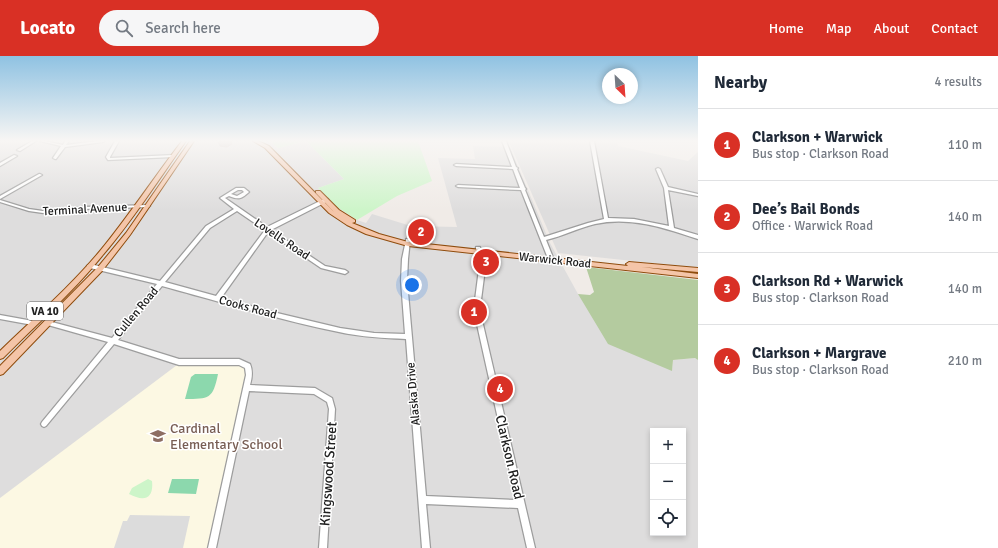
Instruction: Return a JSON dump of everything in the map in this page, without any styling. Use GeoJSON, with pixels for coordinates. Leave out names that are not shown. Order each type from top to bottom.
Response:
{"type":"FeatureCollection","features":[{"type":"Feature","properties":{"kind":"main road","name":"VA 10"},"geometry":{"type":"LineString","coordinates":[[0,356],[90,266],[109,244],[167,164]]}},
{"type":"Feature","properties":{"kind":"main road","name":"VA 10"},"geometry":{"type":"LineString","coordinates":[[0,371],[100,269],[148,206],[176,164]]}},
{"type":"Feature","properties":{"kind":"main road","name":"Warwick Road"},"geometry":{"type":"LineString","coordinates":[[285,164],[324,201]]}},
{"type":"Feature","properties":{"kind":"main road","name":"Warwick Road"},"geometry":{"type":"LineString","coordinates":[[286,164],[342,220],[364,232],[408,242],[698,276]]}},
{"type":"Feature","properties":{"kind":"main road","name":"Warwick Road"},"geometry":{"type":"LineString","coordinates":[[551,258],[698,270]]}},
{"type":"Feature","properties":{"kind":"street"},"geometry":{"type":"LineString","coordinates":[[514,164],[551,258]]}},
{"type":"Feature","properties":{"kind":"street"},"geometry":{"type":"LineString","coordinates":[[596,164],[606,220]]}},
{"type":"Feature","properties":{"kind":"street"},"geometry":{"type":"LineString","coordinates":[[456,165],[461,167],[516,168]]}},
{"type":"Feature","properties":{"kind":"street"},"geometry":{"type":"LineString","coordinates":[[658,169],[666,188],[672,228]]}},
{"type":"Feature","properties":{"kind":"street"},"geometry":{"type":"LineString","coordinates":[[0,198],[40,175]]}},
{"type":"Feature","properties":{"kind":"street"},"geometry":{"type":"LineString","coordinates":[[458,186],[524,189]]}},
{"type":"Feature","properties":{"kind":"street"},"geometry":{"type":"LineString","coordinates":[[666,188],[698,195]]}},
{"type":"Feature","properties":{"kind":"street","name":"Lovells Road"},"geometry":{"type":"LineString","coordinates":[[229,194],[223,198],[323,267],[345,272]]}},
{"type":"Feature","properties":{"kind":"street"},"geometry":{"type":"LineString","coordinates":[[217,299],[263,233],[268,229],[324,201]]}},
{"type":"Feature","properties":{"kind":"street","name":"Terminal Avenue"},"geometry":{"type":"LineString","coordinates":[[0,202],[29,210],[43,212],[83,208],[148,206]]}},
{"type":"Feature","properties":{"kind":"street","name":"Cullen Road"},"geometry":{"type":"LineString","coordinates":[[44,424],[208,227],[237,209]]}},
{"type":"Feature","properties":{"kind":"street"},"geometry":{"type":"LineString","coordinates":[[544,239],[606,220],[630,220],[672,228],[698,237]]}},
{"type":"Feature","properties":{"kind":"street","name":"Alaska Drive"},"geometry":{"type":"LineString","coordinates":[[408,242],[405,259],[404,282],[426,548]]}},
{"type":"Feature","properties":{"kind":"street","name":"Clarkson Road"},"geometry":{"type":"LineString","coordinates":[[479,250],[482,270],[478,300],[479,320],[531,548]]}},
{"type":"Feature","properties":{"kind":"street","name":"Cooks Road"},"geometry":{"type":"LineString","coordinates":[[90,266],[340,330],[393,337],[408,337]]}},
{"type":"Feature","properties":{"kind":"street"},"geometry":{"type":"LineString","coordinates":[[0,317],[33,323]]}},
{"type":"Feature","properties":{"kind":"street"},"geometry":{"type":"LineString","coordinates":[[48,323],[179,362],[239,362],[248,366],[249,375],[212,548]]}},
{"type":"Feature","properties":{"kind":"street","name":"Kingswood Street"},"geometry":{"type":"LineString","coordinates":[[246,388],[315,391],[330,400],[332,409],[324,548]]}},
{"type":"Feature","properties":{"kind":"street"},"geometry":{"type":"LineString","coordinates":[[423,500],[521,504]]}},
{"type":"Feature","properties":{"kind":"shaded area"},"geometry":{"type":"Polygon","coordinates":[[[0,164],[329,164],[344,179],[318,188],[337,207],[357,220],[366,223],[372,214],[411,226],[457,227],[440,164],[517,164],[550,243],[578,294],[672,370],[673,360],[695,358],[698,360],[698,548],[0,548],[0,164]]]}},
{"type":"Feature","properties":{"kind":"shaded area"},"geometry":{"type":"Polygon","coordinates":[[[519,164],[698,164],[698,268],[558,253],[519,164]]]}},
{"type":"Feature","properties":{"kind":"shaded area","name":"Cardinal Elementary School"},"geometry":{"type":"Polygon","coordinates":[[[236,364],[247,369],[247,374],[209,548],[0,548],[0,498],[177,365],[236,364]]]}},
{"type":"Feature","properties":{"kind":"shaded area"},"geometry":{"type":"Polygon","coordinates":[[[130,515],[190,516],[183,548],[114,548],[123,521],[127,521],[130,515]]]}},
{"type":"Feature","properties":{"kind":"green space"},"geometry":{"type":"Polygon","coordinates":[[[329,164],[426,164],[432,181],[397,196],[357,220],[337,207],[318,188],[344,179],[329,164]]]}},
{"type":"Feature","properties":{"kind":"green space"},"geometry":{"type":"Polygon","coordinates":[[[586,267],[698,280],[698,360],[695,358],[673,360],[672,371],[608,344],[578,294],[590,295],[594,292],[586,267]]]}},
{"type":"Feature","properties":{"kind":"green space"},"geometry":{"type":"Polygon","coordinates":[[[195,374],[218,374],[212,393],[209,396],[200,399],[185,399],[191,377],[195,374]]]}},
{"type":"Feature","properties":{"kind":"green space"},"geometry":{"type":"Polygon","coordinates":[[[148,479],[152,481],[150,495],[139,498],[129,494],[132,488],[148,479]]]}},
{"type":"Feature","properties":{"kind":"green space"},"geometry":{"type":"Polygon","coordinates":[[[172,479],[199,479],[196,494],[168,493],[172,479]]]}},
{"type":"Feature","properties":{"kind":"place","name":"Dee’s Bail Bonds"},"geometry":{"type":"Point","coordinates":[421,232]}},
{"type":"Feature","properties":{"kind":"place","name":"Clarkson Rd + Warwick"},"geometry":{"type":"Point","coordinates":[486,262]}},
{"type":"Feature","properties":{"kind":"place","name":"Clarkson + Warwick"},"geometry":{"type":"Point","coordinates":[474,312]}},
{"type":"Feature","properties":{"kind":"place","name":"Clarkson + Margrave"},"geometry":{"type":"Point","coordinates":[500,389]}},
{"type":"Feature","properties":{"kind":"place","name":"Cardinal Elementary School"},"geometry":{"type":"Point","coordinates":[158,436]}}]}
